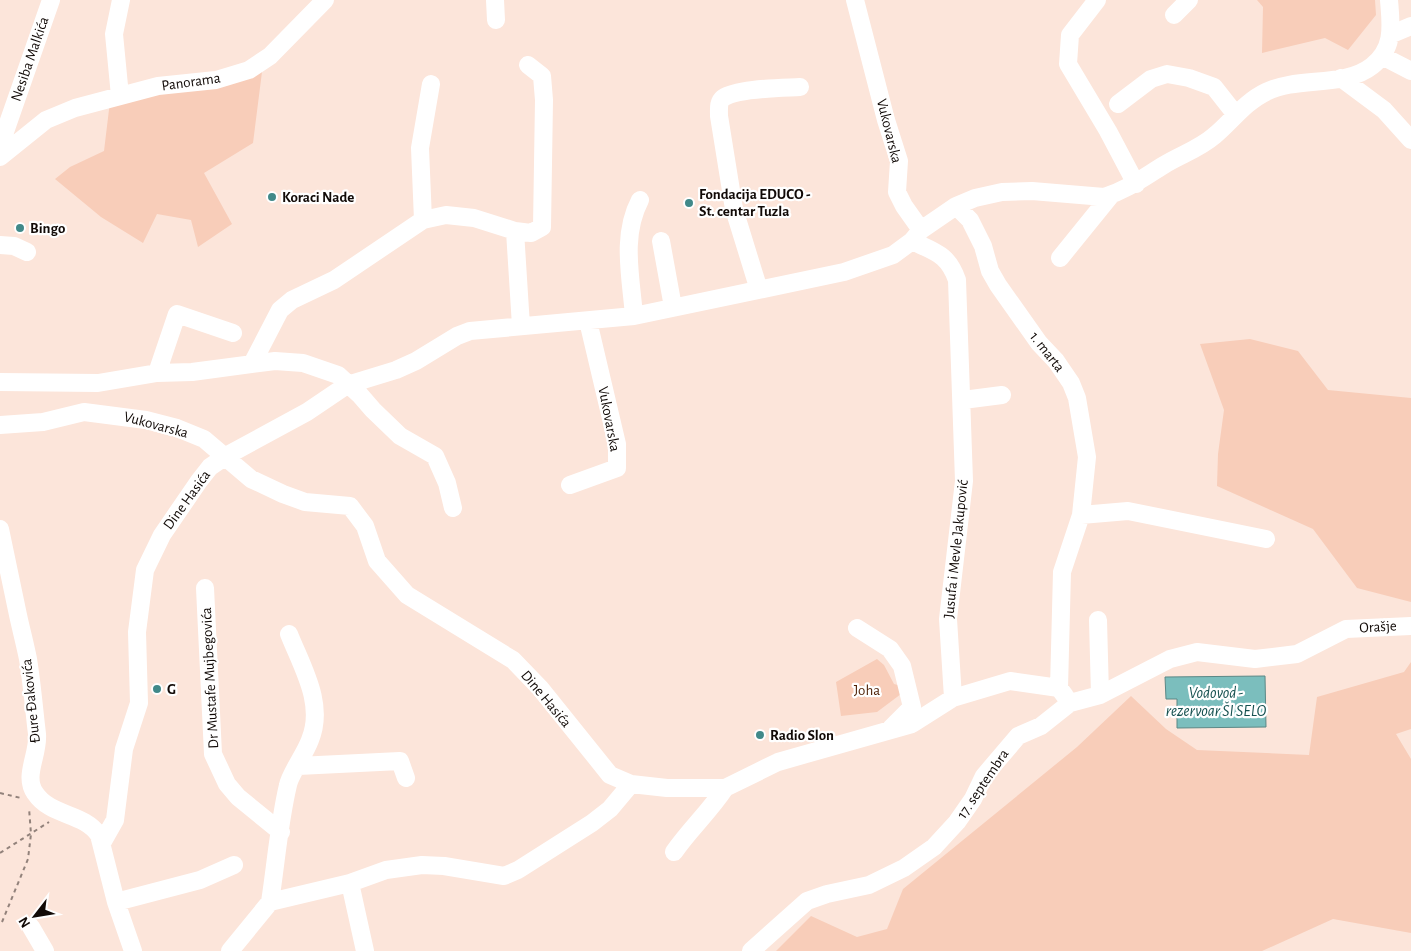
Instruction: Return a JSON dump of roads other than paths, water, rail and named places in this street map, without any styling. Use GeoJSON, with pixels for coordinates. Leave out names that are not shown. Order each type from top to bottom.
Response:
{"type":"FeatureCollection","features":[{"type":"Feature","properties":{"kind":"street","name":"Nesiba Malkića"},"geometry":{"type":"LineString","coordinates":[[0,146],[51,0]]}},
{"type":"Feature","properties":{"kind":"street"},"geometry":{"type":"LineString","coordinates":[[120,96],[114,34],[121,0]]}},
{"type":"Feature","properties":{"kind":"street","name":"Panorama"},"geometry":{"type":"LineString","coordinates":[[0,157],[46,120],[75,108],[158,86],[216,80],[249,70],[270,56],[325,0]]}},
{"type":"Feature","properties":{"kind":"street"},"geometry":{"type":"LineString","coordinates":[[495,0],[496,20]]}},
{"type":"Feature","properties":{"kind":"street","name":"Vukovarska"},"geometry":{"type":"LineString","coordinates":[[856,0],[886,120],[899,161],[897,192],[916,236]]}},
{"type":"Feature","properties":{"kind":"street"},"geometry":{"type":"LineString","coordinates":[[1096,0],[1070,35],[1068,64],[1136,184]]}},
{"type":"Feature","properties":{"kind":"street"},"geometry":{"type":"LineString","coordinates":[[1174,15],[1189,0]]}},
{"type":"Feature","properties":{"kind":"street"},"geometry":{"type":"LineString","coordinates":[[226,456],[307,412],[347,385],[396,370],[416,361],[457,336],[470,331],[634,316],[860,268],[893,255],[956,206],[975,198],[1002,192],[1058,192],[1104,197],[1111,195],[1136,184],[1165,164],[1200,146],[1254,99],[1276,88],[1351,78],[1363,72],[1382,56],[1392,34],[1389,0]]}},
{"type":"Feature","properties":{"kind":"street"},"geometry":{"type":"LineString","coordinates":[[1392,34],[1411,26]]}},
{"type":"Feature","properties":{"kind":"street"},"geometry":{"type":"LineString","coordinates":[[1382,56],[1411,71]]}},
{"type":"Feature","properties":{"kind":"street"},"geometry":{"type":"LineString","coordinates":[[252,364],[280,310],[334,280],[423,220],[446,215],[474,218],[515,231],[531,233],[542,227],[544,204],[542,76],[528,65]]}},
{"type":"Feature","properties":{"kind":"street"},"geometry":{"type":"LineString","coordinates":[[1118,104],[1151,79],[1167,74],[1189,78],[1214,87],[1236,115]]}},
{"type":"Feature","properties":{"kind":"street"},"geometry":{"type":"LineString","coordinates":[[1341,78],[1384,110],[1411,140]]}},
{"type":"Feature","properties":{"kind":"street"},"geometry":{"type":"LineString","coordinates":[[423,220],[420,148],[431,84]]}},
{"type":"Feature","properties":{"kind":"street"},"geometry":{"type":"LineString","coordinates":[[759,290],[734,209],[719,116],[719,103],[724,97],[739,93],[800,86]]}},
{"type":"Feature","properties":{"kind":"street"},"geometry":{"type":"LineString","coordinates":[[1060,258],[1111,195]]}},
{"type":"Feature","properties":{"kind":"street"},"geometry":{"type":"LineString","coordinates":[[634,316],[628,235],[632,215],[640,200]]}},
{"type":"Feature","properties":{"kind":"street","name":"1. marta"},"geometry":{"type":"LineString","coordinates":[[956,206],[970,220],[983,246],[990,271],[998,285],[1040,343],[1056,361],[1071,383],[1077,398],[1087,457],[1081,515],[1062,572],[1059,688]]}},
{"type":"Feature","properties":{"kind":"street"},"geometry":{"type":"LineString","coordinates":[[515,231],[521,326]]}},
{"type":"Feature","properties":{"kind":"street","name":"Jusufa i Mevle Jakupović"},"geometry":{"type":"LineString","coordinates":[[916,236],[948,260],[957,280],[963,400],[964,482],[948,619],[953,698]]}},
{"type":"Feature","properties":{"kind":"street"},"geometry":{"type":"LineString","coordinates":[[661,241],[673,308]]}},
{"type":"Feature","properties":{"kind":"street"},"geometry":{"type":"LineString","coordinates":[[0,245],[14,246],[27,252]]}},
{"type":"Feature","properties":{"kind":"street"},"geometry":{"type":"LineString","coordinates":[[157,373],[177,314],[233,333]]}},
{"type":"Feature","properties":{"kind":"street","name":"Vukovarska"},"geometry":{"type":"LineString","coordinates":[[570,485],[617,468],[617,444],[588,321]]}},
{"type":"Feature","properties":{"kind":"street"},"geometry":{"type":"LineString","coordinates":[[0,382],[98,383],[157,373],[192,372],[275,361],[303,362],[338,375],[347,385],[360,394],[373,410],[400,436],[435,456],[447,483],[453,508]]}},
{"type":"Feature","properties":{"kind":"street"},"geometry":{"type":"LineString","coordinates":[[963,400],[1002,395]]}},
{"type":"Feature","properties":{"kind":"street","name":"Vukovarska"},"geometry":{"type":"LineString","coordinates":[[0,425],[43,422],[84,412],[99,412],[146,420],[177,428],[204,439],[226,456]]}},
{"type":"Feature","properties":{"kind":"street","name":"Dine Hasića"},"geometry":{"type":"LineString","coordinates":[[102,843],[115,820],[124,749],[139,703],[138,632],[145,570],[152,550],[200,481],[210,467],[226,456],[251,480],[283,494],[305,502],[350,506],[366,526],[377,561],[407,595],[514,660],[540,688],[585,747],[610,775],[631,784]]}},
{"type":"Feature","properties":{"kind":"street"},"geometry":{"type":"LineString","coordinates":[[1081,515],[1128,511],[1266,539]]}},
{"type":"Feature","properties":{"kind":"street","name":"Đure Đakovića"},"geometry":{"type":"LineString","coordinates":[[0,529],[5,570],[28,658],[37,738],[37,752],[30,778],[32,796],[63,813],[81,819],[93,827],[102,843]]}},
{"type":"Feature","properties":{"kind":"street","name":"Dr Mustafe Mujbegovića"},"geometry":{"type":"LineString","coordinates":[[205,588],[213,754],[227,784],[238,797],[281,832]]}},
{"type":"Feature","properties":{"kind":"street"},"geometry":{"type":"LineString","coordinates":[[1098,620],[1100,695]]}},
{"type":"Feature","properties":{"kind":"street","name":"Orašje"},"geometry":{"type":"LineString","coordinates":[[1346,629],[1411,626]]}},
{"type":"Feature","properties":{"kind":"street"},"geometry":{"type":"LineString","coordinates":[[857,628],[890,649],[902,666],[909,688],[912,707],[891,729]]}},
{"type":"Feature","properties":{"kind":"street","name":"17. septembra"},"geometry":{"type":"LineString","coordinates":[[751,951],[807,901],[827,894],[868,885],[904,868],[934,847],[957,822],[973,799],[984,776],[1018,736],[1041,726],[1070,703],[1100,695],[1170,659],[1188,654],[1197,652],[1255,659],[1297,654],[1346,629]]}},
{"type":"Feature","properties":{"kind":"street"},"geometry":{"type":"LineString","coordinates":[[230,951],[270,902],[289,781],[312,737],[315,704],[289,634]]}},
{"type":"Feature","properties":{"kind":"street"},"geometry":{"type":"LineString","coordinates":[[270,902],[350,883],[386,870],[422,865],[444,866],[504,876],[518,870],[592,823],[610,809],[631,784],[667,788],[725,788],[778,762],[912,724],[953,698],[1010,681],[1059,688],[1070,703]]}},
{"type":"Feature","properties":{"kind":"street"},"geometry":{"type":"LineString","coordinates":[[298,766],[400,760],[406,778]]}},
{"type":"Feature","properties":{"kind":"street"},"geometry":{"type":"LineString","coordinates":[[674,852],[687,833],[714,806],[725,788]]}},
{"type":"Feature","properties":{"kind":"street"},"geometry":{"type":"LineString","coordinates":[[102,843],[116,902],[133,951]]}},
{"type":"Feature","properties":{"kind":"street"},"geometry":{"type":"LineString","coordinates":[[116,902],[200,880],[234,865]]}},
{"type":"Feature","properties":{"kind":"street"},"geometry":{"type":"LineString","coordinates":[[350,883],[365,951]]}},
{"type":"Feature","properties":{"kind":"street"},"geometry":{"type":"LineString","coordinates":[[31,927],[44,951]]}},
{"type":"Feature","properties":{"kind":"water","name":"Vodovod - rezervoar ŠI SELO"},"geometry":{"type":"Polygon","coordinates":[[[1265,676],[1266,727],[1177,728],[1177,699],[1166,699],[1165,677],[1265,676]]]}},
{"type":"Feature","properties":{"kind":"place","name":"Koraci Nade"},"geometry":{"type":"Point","coordinates":[272,197]}},
{"type":"Feature","properties":{"kind":"place","name":"Fondacija EDUCO - St. centar Tuzla"},"geometry":{"type":"Point","coordinates":[689,203]}},
{"type":"Feature","properties":{"kind":"place","name":"Bingo"},"geometry":{"type":"Point","coordinates":[20,228]}},
{"type":"Feature","properties":{"kind":"place","name":"G"},"geometry":{"type":"Point","coordinates":[157,689]}},
{"type":"Feature","properties":{"kind":"place","name":"Radio Slon"},"geometry":{"type":"Point","coordinates":[760,735]}},
{"type":"Feature","properties":{"kind":"park label","name":"Joha"},"geometry":{"type":"Point","coordinates":[867,690]}}]}
